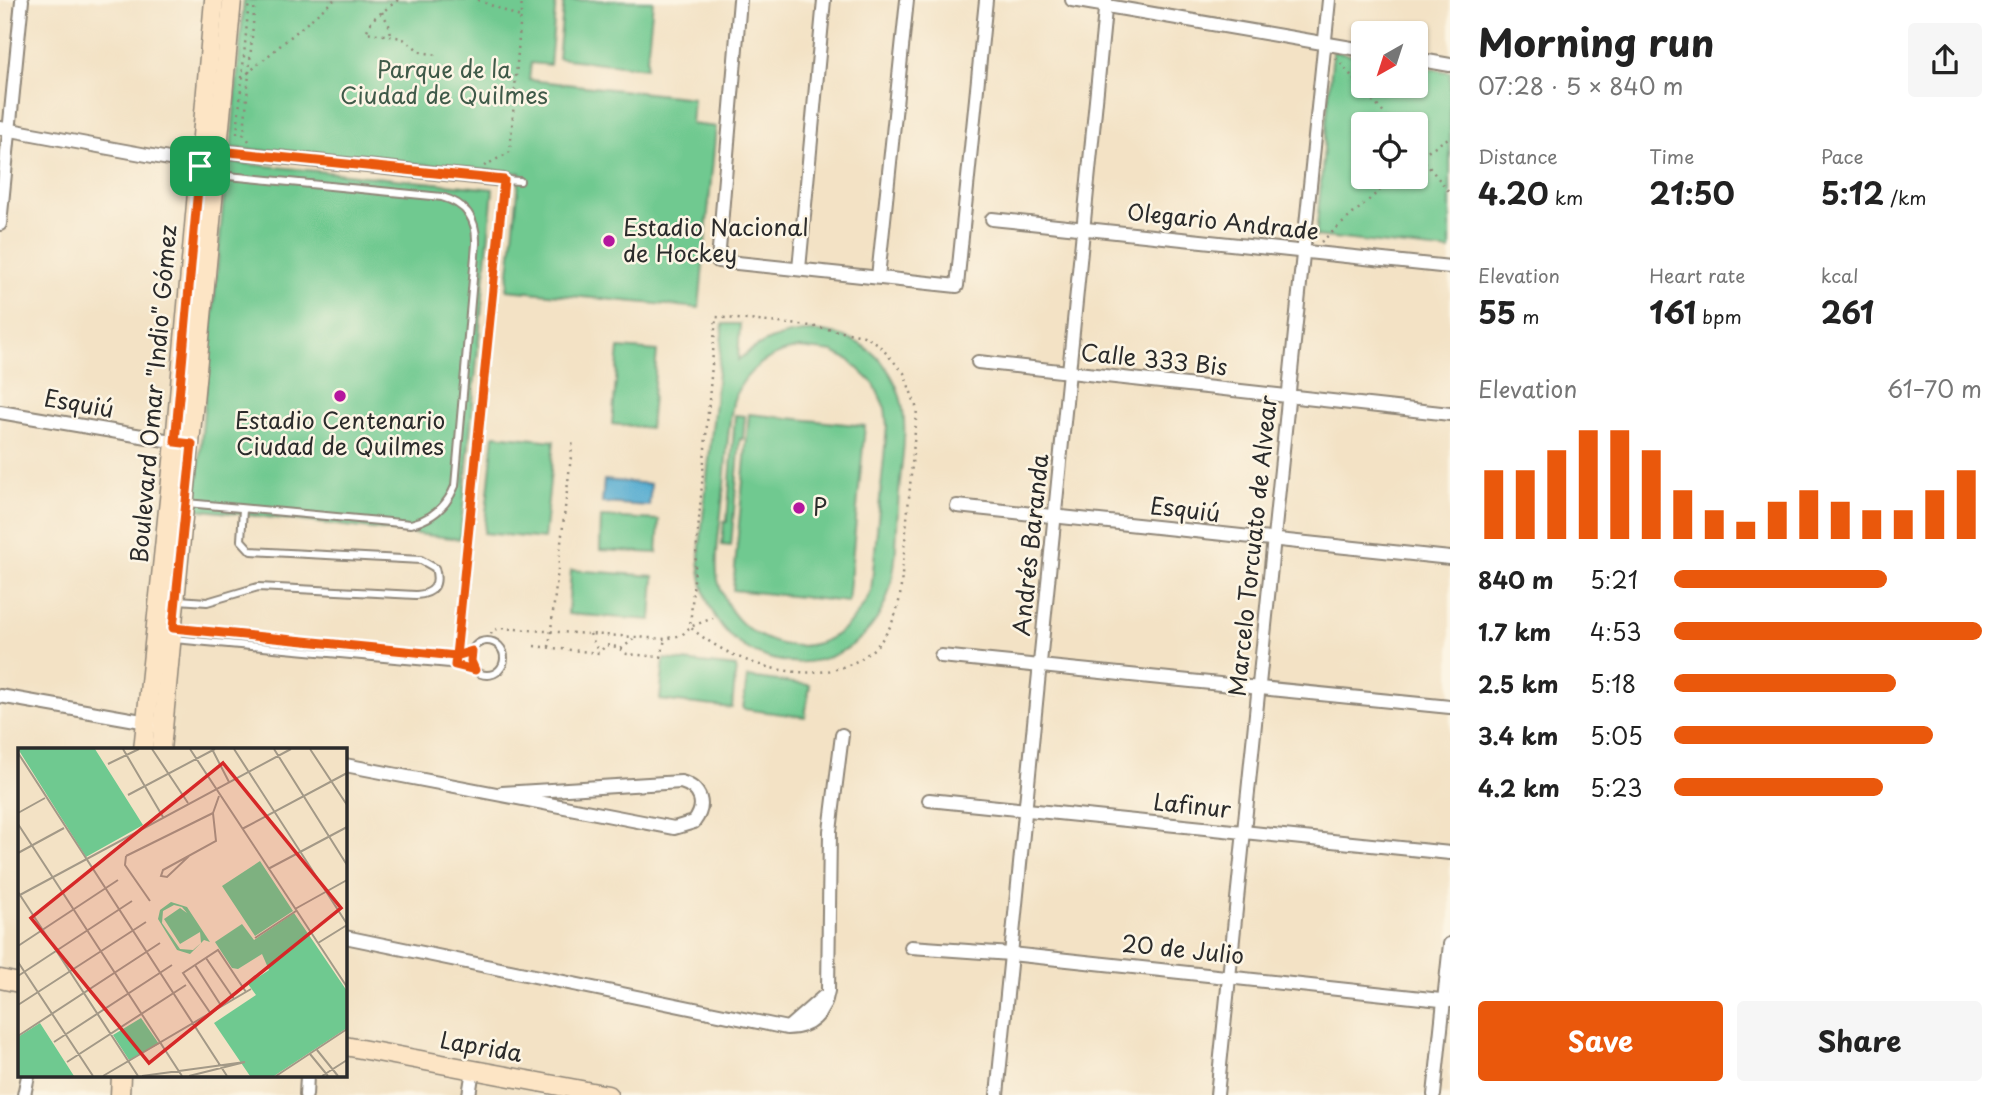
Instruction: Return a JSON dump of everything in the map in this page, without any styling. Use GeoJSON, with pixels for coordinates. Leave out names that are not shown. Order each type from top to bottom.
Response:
{"type":"FeatureCollection","features":[{"type":"Feature","properties":{"kind":"main road"},"geometry":{"type":"LineString","coordinates":[[214,0],[214,164]]}},
{"type":"Feature","properties":{"kind":"main road"},"geometry":{"type":"LineString","coordinates":[[160,748],[154,723],[172,634],[187,503],[183,443],[232,0]]}},
{"type":"Feature","properties":{"kind":"main road","name":"Boulevard Omar \"Indio\" Gómez"},"geometry":{"type":"LineString","coordinates":[[144,748],[154,723],[183,443]]}},
{"type":"Feature","properties":{"kind":"main road"},"geometry":{"type":"LineString","coordinates":[[0,979],[18,983]]}},
{"type":"Feature","properties":{"kind":"main road","name":"Laprida"},"geometry":{"type":"LineString","coordinates":[[346,1046],[608,1095]]}},
{"type":"Feature","properties":{"kind":"street"},"geometry":{"type":"LineString","coordinates":[[0,224],[4,128],[22,0]]}},
{"type":"Feature","properties":{"kind":"street"},"geometry":{"type":"LineString","coordinates":[[740,0],[718,261],[957,286],[986,0]]}},
{"type":"Feature","properties":{"kind":"street"},"geometry":{"type":"LineString","coordinates":[[799,269],[824,0]]}},
{"type":"Feature","properties":{"kind":"street"},"geometry":{"type":"LineString","coordinates":[[878,277],[907,0]]}},
{"type":"Feature","properties":{"kind":"street"},"geometry":{"type":"LineString","coordinates":[[1072,0],[1106,2],[1351,48]]}},
{"type":"Feature","properties":{"kind":"street","name":"Marcelo Torcuato de Alvear"},"geometry":{"type":"LineString","coordinates":[[1217,1095],[1246,833],[1329,0]]}},
{"type":"Feature","properties":{"kind":"street","name":"Andrés Baranda"},"geometry":{"type":"LineString","coordinates":[[998,1095],[1106,2]]}},
{"type":"Feature","properties":{"kind":"street"},"geometry":{"type":"LineString","coordinates":[[1428,61],[1450,65]]}},
{"type":"Feature","properties":{"kind":"street"},"geometry":{"type":"LineString","coordinates":[[4,128],[214,164],[504,180]]}},
{"type":"Feature","properties":{"kind":"street","name":"Olegario Andrade"},"geometry":{"type":"LineString","coordinates":[[992,219],[1450,267]]}},
{"type":"Feature","properties":{"kind":"street","name":"Calle 333 Bis"},"geometry":{"type":"LineString","coordinates":[[978,362],[1450,414]]}},
{"type":"Feature","properties":{"kind":"street","name":"Esquiú"},"geometry":{"type":"LineString","coordinates":[[0,412],[183,443]]}},
{"type":"Feature","properties":{"kind":"street","name":"Esquiú"},"geometry":{"type":"LineString","coordinates":[[957,506],[1450,558]]}},
{"type":"Feature","properties":{"kind":"street"},"geometry":{"type":"LineString","coordinates":[[941,656],[1450,707]]}},
{"type":"Feature","properties":{"kind":"street"},"geometry":{"type":"LineString","coordinates":[[0,696],[154,723]]}},
{"type":"Feature","properties":{"kind":"street"},"geometry":{"type":"LineString","coordinates":[[346,937],[787,1028],[828,991],[830,831],[842,735]]}},
{"type":"Feature","properties":{"kind":"street"},"geometry":{"type":"LineString","coordinates":[[346,765],[674,828],[694,822],[701,807],[701,797],[695,789],[681,782],[502,793]]}},
{"type":"Feature","properties":{"kind":"street","name":"Lafinur"},"geometry":{"type":"LineString","coordinates":[[929,800],[1450,853]]}},
{"type":"Feature","properties":{"kind":"street"},"geometry":{"type":"LineString","coordinates":[[1434,1095],[1448,1001],[1450,944]]}},
{"type":"Feature","properties":{"kind":"street","name":"20 de Julio"},"geometry":{"type":"LineString","coordinates":[[911,947],[1231,976],[1448,1001]]}},
{"type":"Feature","properties":{"kind":"street"},"geometry":{"type":"LineString","coordinates":[[469,1095],[473,1070]]}},
{"type":"Feature","properties":{"kind":"lane"},"geometry":{"type":"LineString","coordinates":[[187,503],[411,524],[422,522],[443,507],[455,486],[476,227],[469,213],[442,197],[214,164]]}},
{"type":"Feature","properties":{"kind":"lane"},"geometry":{"type":"LineString","coordinates":[[455,665],[504,180],[520,181]]}},
{"type":"Feature","properties":{"kind":"lane"},"geometry":{"type":"LineString","coordinates":[[176,600],[207,602],[258,587],[416,595],[427,594],[436,587],[438,578],[435,568],[429,562],[421,560],[251,551],[241,540],[243,509]]}},
{"type":"Feature","properties":{"kind":"lane"},"geometry":{"type":"LineString","coordinates":[[172,634],[456,656],[472,651],[479,643],[489,641],[501,648],[504,662],[494,673],[484,674],[455,665],[172,634]]}},
{"type":"Feature","properties":{"kind":"lane"},"geometry":{"type":"LineString","coordinates":[[472,651],[471,661],[475,670]]}},
{"type":"Feature","properties":{"kind":"path"},"geometry":{"type":"LineString","coordinates":[[244,134],[237,134],[249,0]]}},
{"type":"Feature","properties":{"kind":"path"},"geometry":{"type":"LineString","coordinates":[[251,143],[244,134],[255,0]]}},
{"type":"Feature","properties":{"kind":"path"},"geometry":{"type":"LineString","coordinates":[[242,78],[334,0]]}},
{"type":"Feature","properties":{"kind":"path"},"geometry":{"type":"LineString","coordinates":[[398,0],[369,24],[366,32],[406,39],[421,52],[437,55]]}},
{"type":"Feature","properties":{"kind":"path"},"geometry":{"type":"LineString","coordinates":[[478,0],[521,18]]}},
{"type":"Feature","properties":{"kind":"path"},"geometry":{"type":"LineString","coordinates":[[471,165],[485,166],[510,152],[522,0]]}},
{"type":"Feature","properties":{"kind":"path"},"geometry":{"type":"LineString","coordinates":[[382,12],[390,27],[391,36]]}},
{"type":"Feature","properties":{"kind":"path"},"geometry":{"type":"LineString","coordinates":[[1324,44],[1383,112]]}},
{"type":"Feature","properties":{"kind":"path"},"geometry":{"type":"LineString","coordinates":[[1428,150],[1450,137]]}},
{"type":"Feature","properties":{"kind":"path"},"geometry":{"type":"LineString","coordinates":[[1428,168],[1450,193]]}},
{"type":"Feature","properties":{"kind":"path"},"geometry":{"type":"LineString","coordinates":[[1317,252],[1321,242],[1381,189]]}},
{"type":"Feature","properties":{"kind":"path"},"geometry":{"type":"LineString","coordinates":[[716,317],[836,330],[864,336],[877,342],[904,373],[917,409],[900,597],[894,622],[884,638],[856,660],[834,669],[821,673],[784,673],[729,654],[690,627],[716,317]]}},
{"type":"Feature","properties":{"kind":"path"},"geometry":{"type":"LineString","coordinates":[[549,647],[573,439]]}},
{"type":"Feature","properties":{"kind":"path"},"geometry":{"type":"LineString","coordinates":[[489,641],[492,631],[499,628],[665,639],[682,635],[690,627],[713,618]]}},
{"type":"Feature","properties":{"kind":"path"},"geometry":{"type":"LineString","coordinates":[[590,634],[599,653]]}},
{"type":"Feature","properties":{"kind":"path"},"geometry":{"type":"LineString","coordinates":[[621,649],[635,637]]}},
{"type":"Feature","properties":{"kind":"path"},"geometry":{"type":"LineString","coordinates":[[599,653],[606,645],[621,649],[626,654],[661,657],[665,639]]}},
{"type":"Feature","properties":{"kind":"path"},"geometry":{"type":"LineString","coordinates":[[534,646],[599,653]]}},
{"type":"Feature","properties":{"kind":"green space","name":"Parque de la Ciudad de Quilmes"},"geometry":{"type":"Polygon","coordinates":[[[244,0],[556,0],[550,65],[531,63],[529,80],[693,98],[691,124],[716,127],[699,308],[507,290],[520,173],[231,148],[244,0]]]}},
{"type":"Feature","properties":{"kind":"green space"},"geometry":{"type":"Polygon","coordinates":[[[564,0],[653,1],[646,68],[558,58],[564,0]]]}},
{"type":"Feature","properties":{"kind":"green space"},"geometry":{"type":"Polygon","coordinates":[[[1333,51],[1351,55],[1351,98],[1428,98],[1428,68],[1450,72],[1450,251],[1316,236],[1333,51]]]}},
{"type":"Feature","properties":{"kind":"green space","name":"Estadio Centenario Ciudad de Quilmes"},"geometry":{"type":"Polygon","coordinates":[[[227,162],[493,189],[460,539],[195,509],[227,162]]]}},
{"type":"Feature","properties":{"kind":"green space"},"geometry":{"type":"Polygon","coordinates":[[[723,324],[740,324],[738,360],[781,336],[805,332],[829,333],[851,339],[871,352],[887,369],[899,393],[904,418],[904,443],[893,577],[882,609],[871,627],[856,642],[839,653],[820,660],[779,661],[758,654],[732,637],[714,614],[703,587],[699,556],[723,324]],[[799,348],[769,358],[756,367],[737,393],[728,432],[717,548],[718,581],[732,612],[742,623],[753,632],[781,644],[810,645],[832,637],[852,621],[871,592],[887,426],[885,408],[874,384],[849,360],[833,352],[799,348]]]}},
{"type":"Feature","properties":{"kind":"green space"},"geometry":{"type":"Polygon","coordinates":[[[619,348],[657,351],[650,428],[612,424],[619,348]]]}},
{"type":"Feature","properties":{"kind":"green space","name":"P"},"geometry":{"type":"Polygon","coordinates":[[[749,414],[865,426],[848,602],[733,590],[749,414]]]}},
{"type":"Feature","properties":{"kind":"green space"},"geometry":{"type":"Polygon","coordinates":[[[735,415],[745,416],[743,439],[740,439],[731,546],[722,545],[724,522],[727,522],[735,415]]]}},
{"type":"Feature","properties":{"kind":"green space"},"geometry":{"type":"Polygon","coordinates":[[[494,435],[554,441],[544,539],[484,533],[494,435]]]}},
{"type":"Feature","properties":{"kind":"green space"},"geometry":{"type":"Polygon","coordinates":[[[601,517],[659,520],[657,553],[600,550],[601,517]]]}},
{"type":"Feature","properties":{"kind":"green space"},"geometry":{"type":"Polygon","coordinates":[[[571,570],[654,576],[651,620],[568,614],[571,570]]]}},
{"type":"Feature","properties":{"kind":"green space"},"geometry":{"type":"Polygon","coordinates":[[[664,659],[736,667],[732,708],[660,700],[664,659]]]}},
{"type":"Feature","properties":{"kind":"green space"},"geometry":{"type":"Polygon","coordinates":[[[747,677],[810,685],[805,717],[743,709],[747,677]]]}},
{"type":"Feature","properties":{"kind":"water"},"geometry":{"type":"Polygon","coordinates":[[[604,480],[651,484],[649,506],[602,503],[604,480]]]}},
{"type":"Feature","properties":{"kind":"place","name":"Estadio Nacional de Hockey"},"geometry":{"type":"Point","coordinates":[609,241]}},
{"type":"Feature","properties":{"kind":"place","name":"Estadio Centenario Ciudad de Quilmes"},"geometry":{"type":"Point","coordinates":[340,396]}},
{"type":"Feature","properties":{"kind":"place","name":"P"},"geometry":{"type":"Point","coordinates":[799,508]}},
{"type":"Feature","properties":{"kind":"route"},"geometry":{"type":"LineString","coordinates":[[200,166],[175,442],[192,444],[173,628],[456,656],[455,665],[475,670],[470,655],[472,651],[456,656],[504,180],[219,151],[218,165],[200,166]]}}]}
